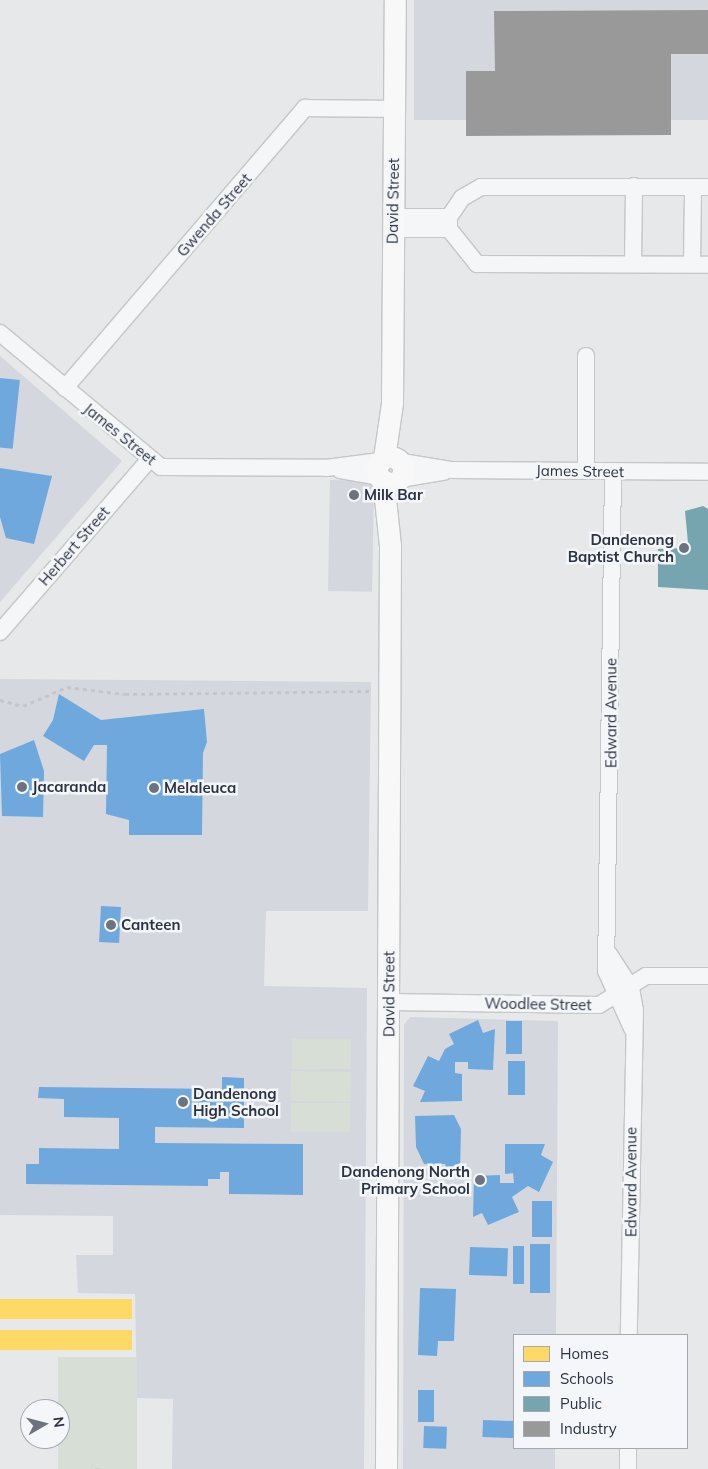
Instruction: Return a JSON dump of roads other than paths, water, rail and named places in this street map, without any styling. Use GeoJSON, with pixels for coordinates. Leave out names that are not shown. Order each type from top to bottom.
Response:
{"type":"FeatureCollection","features":[{"type":"Feature","properties":{"kind":"main road","name":"David Street"},"geometry":{"type":"LineString","coordinates":[[386,1469],[383,1443],[390,1002],[390,545],[395,0]]}},
{"type":"Feature","properties":{"kind":"main road","name":"David Street"},"geometry":{"type":"LineString","coordinates":[[379,1469],[383,1443]]}},
{"type":"Feature","properties":{"kind":"street","name":"Gwenda Street"},"geometry":{"type":"LineString","coordinates":[[64,388],[306,108],[394,109]]}},
{"type":"Feature","properties":{"kind":"street"},"geometry":{"type":"LineString","coordinates":[[633,262],[634,186]]}},
{"type":"Feature","properties":{"kind":"street"},"geometry":{"type":"LineString","coordinates":[[701,187],[700,265],[633,262],[617,266],[476,264],[449,223],[477,188],[701,187]]}},
{"type":"Feature","properties":{"kind":"street"},"geometry":{"type":"LineString","coordinates":[[393,223],[449,223]]}},
{"type":"Feature","properties":{"kind":"street","name":"James Street"},"geometry":{"type":"LineString","coordinates":[[0,333],[148,460],[161,467],[708,472]]}},
{"type":"Feature","properties":{"kind":"street"},"geometry":{"type":"LineString","coordinates":[[586,356],[586,471]]}},
{"type":"Feature","properties":{"kind":"street","name":"Herbert Street"},"geometry":{"type":"LineString","coordinates":[[0,632],[148,460]]}},
{"type":"Feature","properties":{"kind":"street","name":"Edward Avenue"},"geometry":{"type":"LineString","coordinates":[[613,471],[607,977],[632,1028]]}},
{"type":"Feature","properties":{"kind":"street","name":"Edward Avenue"},"geometry":{"type":"LineString","coordinates":[[608,954],[629,984],[635,1010],[632,1028],[629,1334]]}},
{"type":"Feature","properties":{"kind":"street","name":"Woodlee Street"},"geometry":{"type":"LineString","coordinates":[[390,1002],[599,1005],[616,996],[629,984],[646,976],[708,976]]}},
{"type":"Feature","properties":{"kind":"street"},"geometry":{"type":"LineString","coordinates":[[628,1449],[628,1469]]}},
{"type":"Feature","properties":{"kind":"place","name":"Milk Bar"},"geometry":{"type":"Point","coordinates":[354,495]}},
{"type":"Feature","properties":{"kind":"place","name":"Dandenong Baptist Church"},"geometry":{"type":"Point","coordinates":[684,548]}},
{"type":"Feature","properties":{"kind":"place","name":"Jacaranda"},"geometry":{"type":"Point","coordinates":[22,787]}},
{"type":"Feature","properties":{"kind":"place","name":"Melaleuca"},"geometry":{"type":"Point","coordinates":[154,788]}},
{"type":"Feature","properties":{"kind":"place","name":"Canteen"},"geometry":{"type":"Point","coordinates":[111,925]}},
{"type":"Feature","properties":{"kind":"place","name":"Dandenong High School"},"geometry":{"type":"Point","coordinates":[183,1102]}},
{"type":"Feature","properties":{"kind":"place","name":"Dandenong North Primary School"},"geometry":{"type":"Point","coordinates":[480,1180]}}]}
